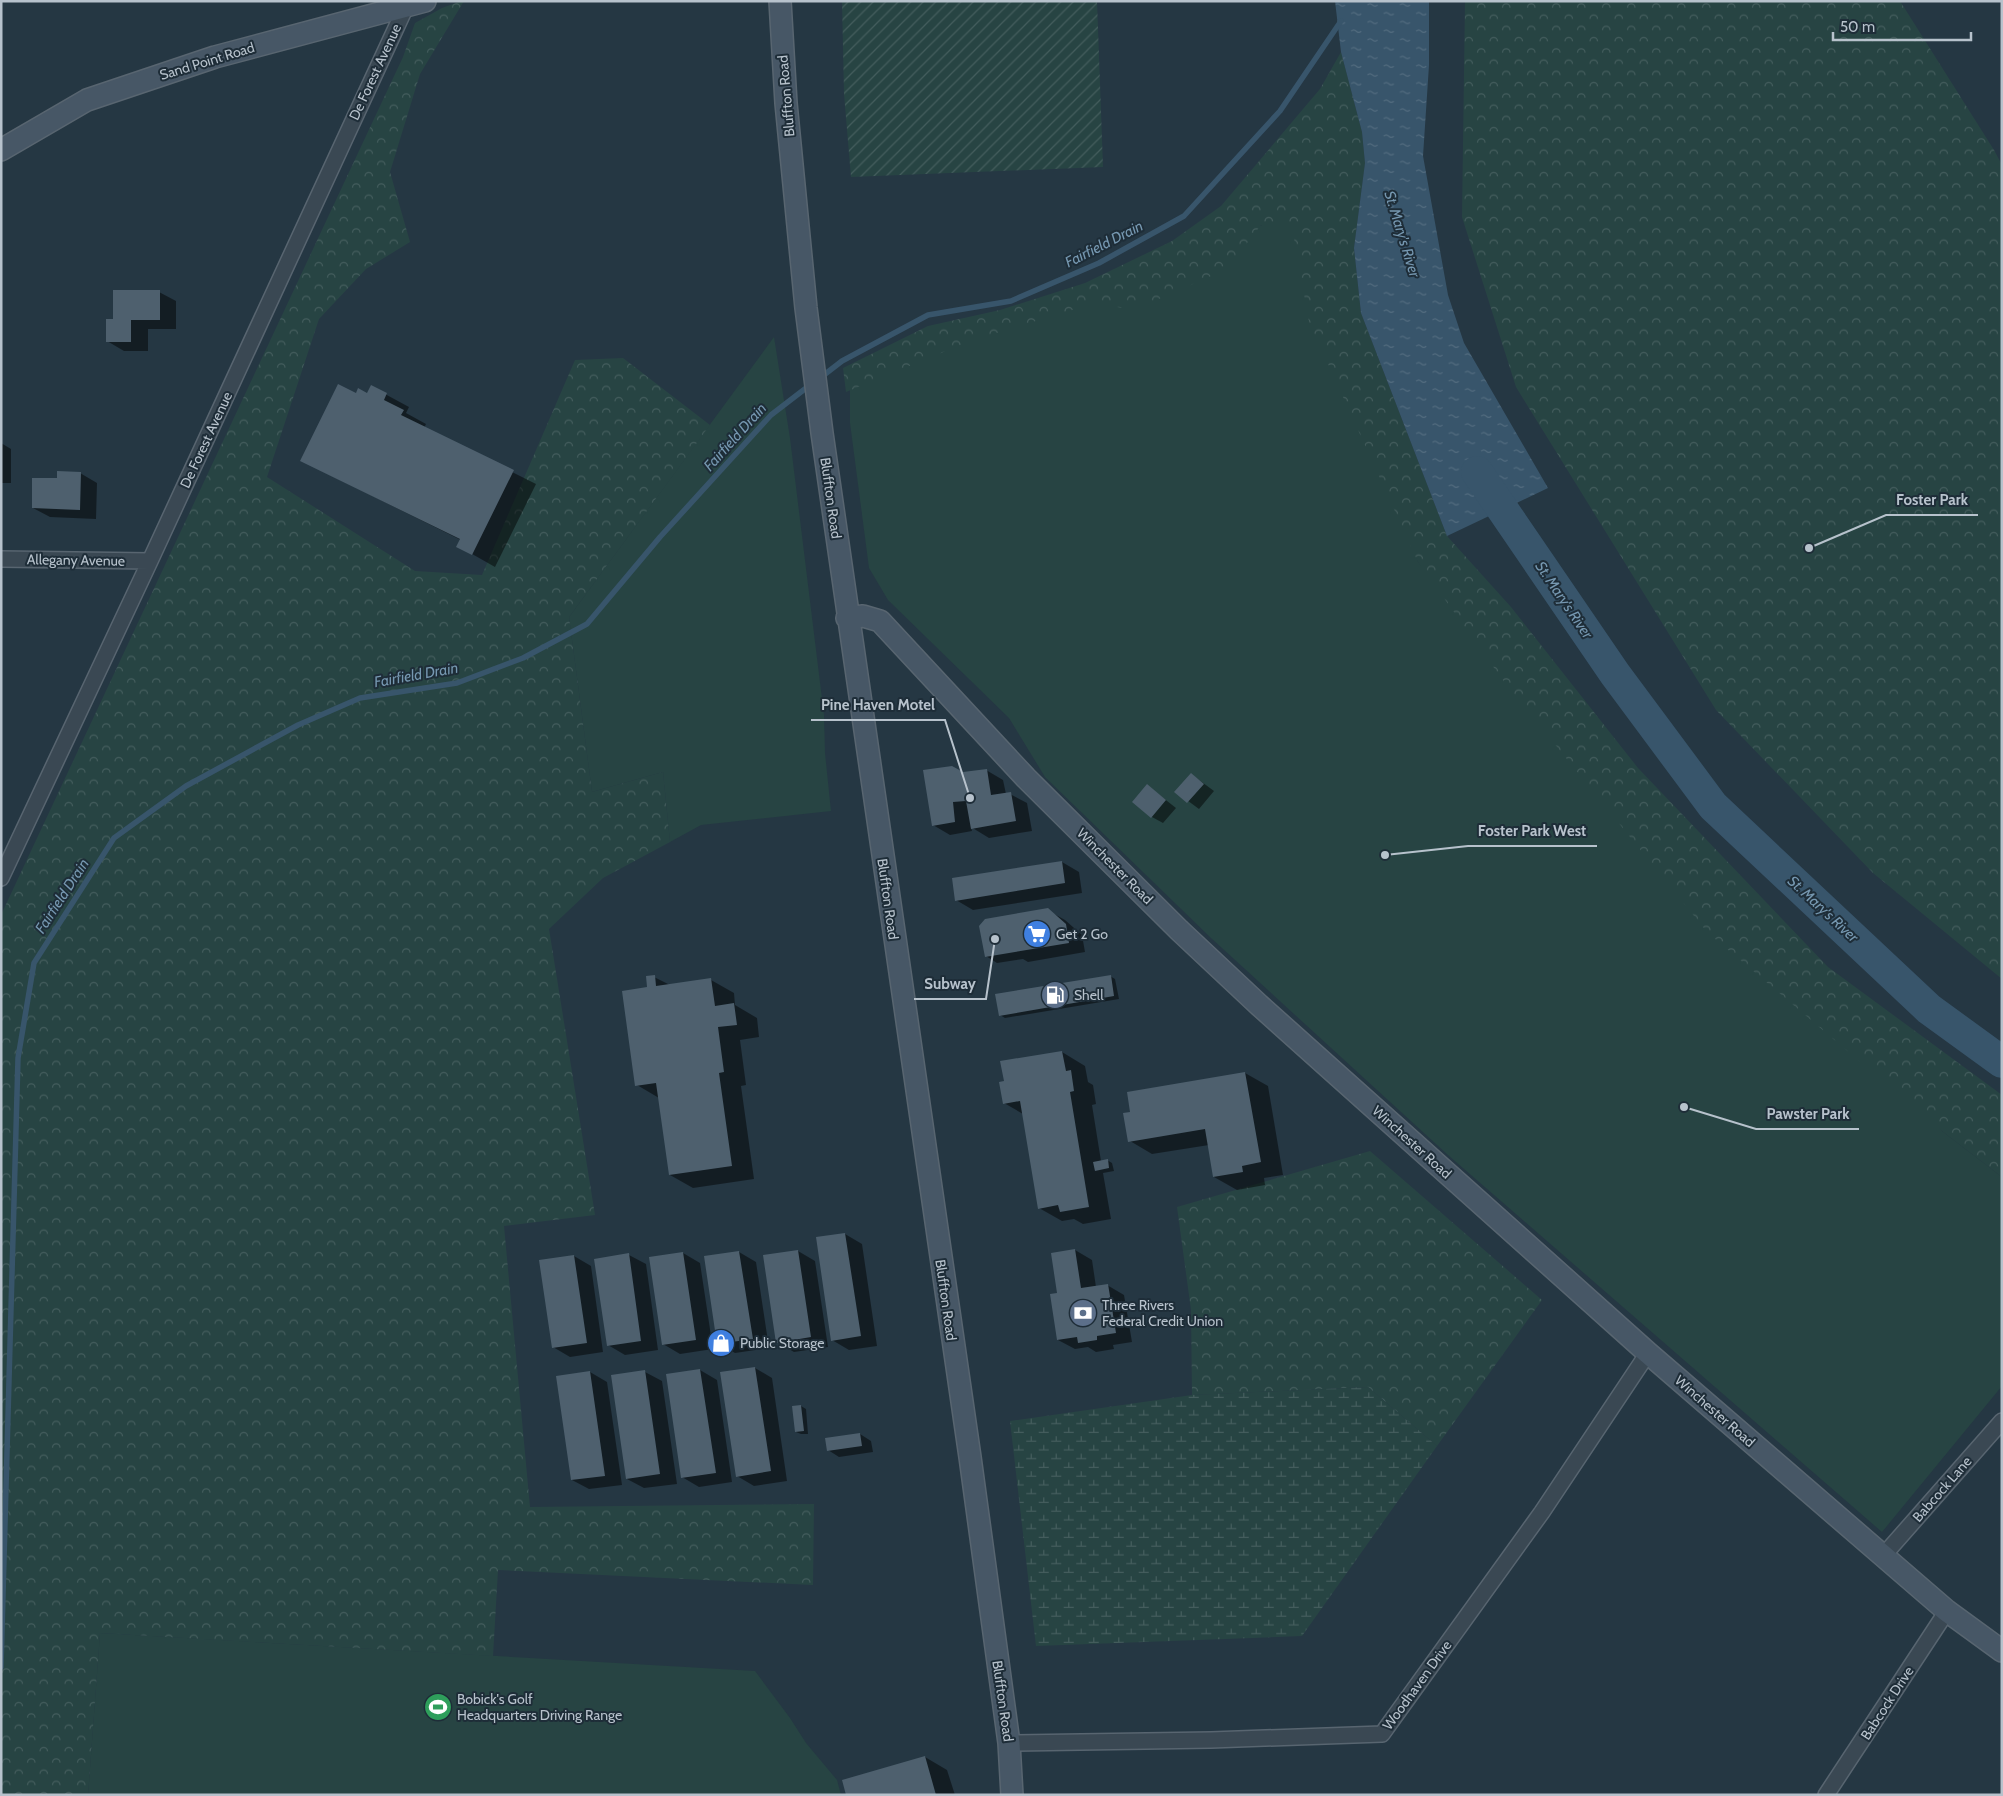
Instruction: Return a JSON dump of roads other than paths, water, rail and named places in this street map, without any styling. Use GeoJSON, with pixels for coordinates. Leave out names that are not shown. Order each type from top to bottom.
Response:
{"type":"FeatureCollection","features":[{"type":"Feature","properties":{"kind":"street","name":"Bluffton Road"},"geometry":{"type":"LineString","coordinates":[[780,1],[786,103],[806,308],[822,433],[847,618],[970,1457],[1009,1743],[1012,1795]]}},
{"type":"Feature","properties":{"kind":"street","name":"Sand Point Road"},"geometry":{"type":"LineString","coordinates":[[1,150],[87,100],[220,56],[413,3]]}},
{"type":"Feature","properties":{"kind":"street","name":"De Forest Avenue"},"geometry":{"type":"LineString","coordinates":[[1,878],[413,3]]}},
{"type":"Feature","properties":{"kind":"street","name":"Allegany Avenue"},"geometry":{"type":"LineString","coordinates":[[1,559],[150,561]]}},
{"type":"Feature","properties":{"kind":"street","name":"Winchester Road"},"geometry":{"type":"LineString","coordinates":[[847,618],[863,616],[880,621],[1026,778],[1178,930],[1648,1354],[1947,1611],[2002,1651]]}},
{"type":"Feature","properties":{"kind":"street","name":"Woodhaven Drive"},"geometry":{"type":"LineString","coordinates":[[1009,1743],[1210,1740],[1382,1734],[1542,1512],[1648,1354]]}},
{"type":"Feature","properties":{"kind":"street","name":"Babcock Lane"},"geometry":{"type":"LineString","coordinates":[[1883,1556],[2002,1421]]}},
{"type":"Feature","properties":{"kind":"street","name":"Babcock Drive"},"geometry":{"type":"LineString","coordinates":[[1826,1795],[1947,1611]]}},
{"type":"Feature","properties":{"kind":"water"},"geometry":{"type":"Polygon","coordinates":[[[1335,1],[1429,1],[1429,65],[1423,156],[1448,295],[1464,343],[1548,488],[1447,536],[1361,313],[1354,248],[1365,163],[1362,132],[1341,52],[1335,1]]]}},
{"type":"Feature","properties":{"kind":"waterway","name":"Fairfield Drain"},"geometry":{"type":"LineString","coordinates":[[820,378],[842,361],[928,315],[1011,301],[1099,263],[1184,216],[1280,111],[1341,21]]}},
{"type":"Feature","properties":{"kind":"waterway","name":"Fairfield Drain"},"geometry":{"type":"LineString","coordinates":[[1,1667],[18,1058],[34,963],[114,838],[186,786],[298,725],[360,698],[457,683],[523,658],[587,624],[660,537],[771,415],[810,385]]}},
{"type":"Feature","properties":{"kind":"waterway","name":"St. Mary's River"},"geometry":{"type":"LineString","coordinates":[[1477,472],[1615,674],[1713,806],[1929,1009],[2002,1062]]}},
{"type":"Feature","properties":{"kind":"place","name":"Foster Park"},"geometry":{"type":"Point","coordinates":[1809,548]}},
{"type":"Feature","properties":{"kind":"place","name":"Pine Haven Motel"},"geometry":{"type":"Point","coordinates":[970,798]}},
{"type":"Feature","properties":{"kind":"place","name":"Foster Park West"},"geometry":{"type":"Point","coordinates":[1385,855]}},
{"type":"Feature","properties":{"kind":"place","name":"Get 2 Go"},"geometry":{"type":"Point","coordinates":[1037,934]}},
{"type":"Feature","properties":{"kind":"place","name":"Subway"},"geometry":{"type":"Point","coordinates":[995,939]}},
{"type":"Feature","properties":{"kind":"place","name":"Shell"},"geometry":{"type":"Point","coordinates":[1055,995]}},
{"type":"Feature","properties":{"kind":"place","name":"Pawster Park"},"geometry":{"type":"Point","coordinates":[1684,1107]}},
{"type":"Feature","properties":{"kind":"place","name":"Three Rivers Federal Credit Union"},"geometry":{"type":"Point","coordinates":[1083,1313]}},
{"type":"Feature","properties":{"kind":"place","name":"Public Storage"},"geometry":{"type":"Point","coordinates":[721,1343]}},
{"type":"Feature","properties":{"kind":"place","name":"Bobick's Golf Headquarters Driving Range"},"geometry":{"type":"Point","coordinates":[438,1707]}}]}
